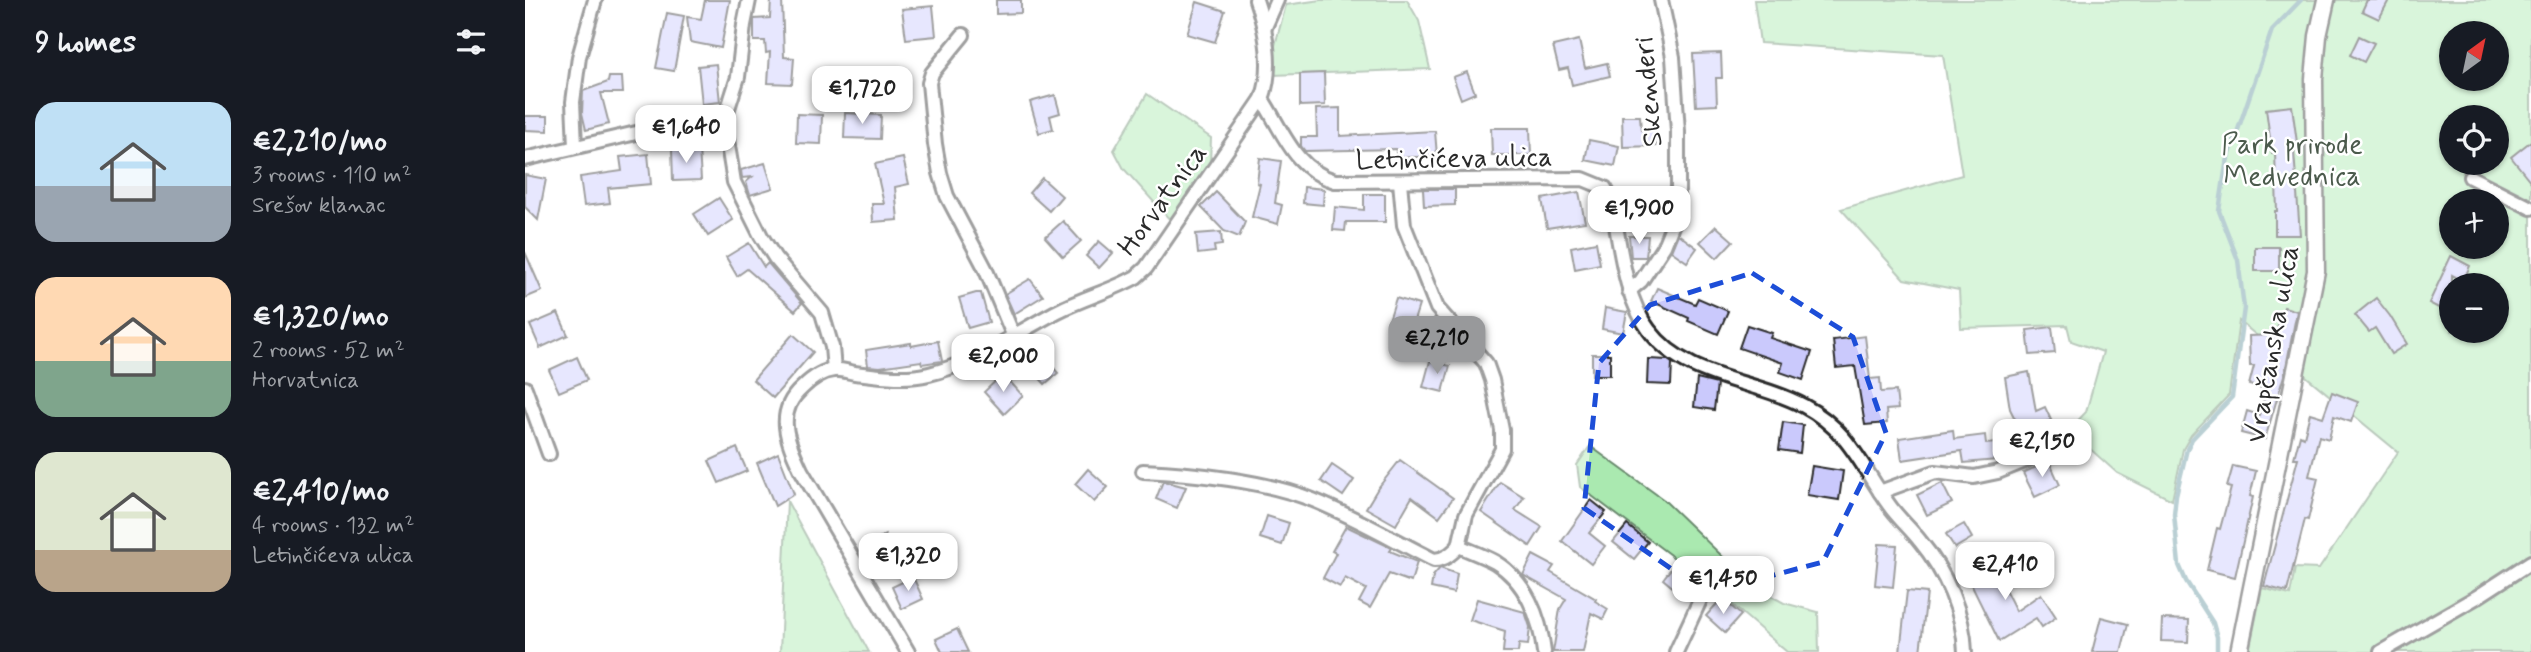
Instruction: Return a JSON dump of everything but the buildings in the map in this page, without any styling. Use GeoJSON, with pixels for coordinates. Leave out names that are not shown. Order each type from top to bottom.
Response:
{"type":"FeatureCollection","features":[{"type":"Feature","properties":{"kind":"street"},"geometry":{"type":"LineString","coordinates":[[575,146],[573,102],[579,59],[596,0]]}},
{"type":"Feature","properties":{"kind":"street"},"geometry":{"type":"LineString","coordinates":[[749,0],[738,77],[724,121],[730,167],[740,197],[775,258],[822,313],[832,347],[834,370],[818,375],[799,390],[787,410],[784,429],[801,470],[908,652]]}},
{"type":"Feature","properties":{"kind":"street","name":"Horvatnica"},"geometry":{"type":"LineString","coordinates":[[834,370],[890,377],[928,374],[983,353],[1057,311],[1136,277],[1159,250],[1262,99],[1268,73],[1265,27],[1256,0]]}},
{"type":"Feature","properties":{"kind":"street","name":"Horvatnica"},"geometry":{"type":"LineString","coordinates":[[1265,27],[1277,0]]}},
{"type":"Feature","properties":{"kind":"street","name":"Skenderi"},"geometry":{"type":"LineString","coordinates":[[1629,291],[1641,281],[1664,246],[1678,200],[1678,132],[1673,57],[1661,0]]}},
{"type":"Feature","properties":{"kind":"street","name":"Vrapčanska ulica"},"geometry":{"type":"LineString","coordinates":[[2239,652],[2316,271],[2314,79],[2318,36],[2326,0]]}},
{"type":"Feature","properties":{"kind":"street"},"geometry":{"type":"LineString","coordinates":[[963,35],[932,73],[929,83],[935,144],[947,196],[985,268],[1014,337]]}},
{"type":"Feature","properties":{"kind":"street","name":"Letinčićeva ulica"},"geometry":{"type":"LineString","coordinates":[[1262,99],[1290,149],[1304,165],[1326,179],[1345,183],[1455,179],[1583,179],[1605,188],[1611,199],[1629,291],[1640,318],[1650,332],[1680,358],[1718,376],[1785,397],[1829,422],[1845,438],[1880,492],[1935,561],[1958,612],[1965,652]]}},
{"type":"Feature","properties":{"kind":"street"},"geometry":{"type":"LineString","coordinates":[[525,159],[649,130],[724,121]]}},
{"type":"Feature","properties":{"kind":"street"},"geometry":{"type":"LineString","coordinates":[[2470,177],[2531,208]]}},
{"type":"Feature","properties":{"kind":"street"},"geometry":{"type":"LineString","coordinates":[[1143,471],[1189,473],[1311,499],[1434,560],[1451,554],[1459,546],[1466,515],[1502,450],[1502,430],[1486,363],[1437,308],[1404,225],[1400,182]]}},
{"type":"Feature","properties":{"kind":"street"},"geometry":{"type":"LineString","coordinates":[[525,388],[549,454]]}},
{"type":"Feature","properties":{"kind":"street"},"geometry":{"type":"LineString","coordinates":[[1880,492],[1935,471],[1974,477],[1998,472],[2025,461],[2070,433]]}},
{"type":"Feature","properties":{"kind":"street"},"geometry":{"type":"LineString","coordinates":[[1459,546],[1495,562],[1522,586],[1533,609],[1544,652]]}},
{"type":"Feature","properties":{"kind":"street"},"geometry":{"type":"LineString","coordinates":[[2381,652],[2519,572],[2531,562]]}},
{"type":"Feature","properties":{"kind":"street"},"geometry":{"type":"LineString","coordinates":[[1676,652],[1707,585]]}},
{"type":"Feature","properties":{"kind":"highlighted area"},"geometry":{"type":"Polygon","coordinates":[[[1752,273],[1853,337],[1886,433],[1823,562],[1706,593],[1584,508],[1599,363],[1650,305],[1752,273]]]}},
{"type":"Feature","properties":{"kind":"green space"},"geometry":{"type":"Polygon","coordinates":[[[1321,0],[1407,0],[1419,21],[1430,69],[1273,75],[1274,49],[1286,5],[1321,0]]]}},
{"type":"Feature","properties":{"kind":"green space","name":"Park prirode Medvednica"},"geometry":{"type":"Polygon","coordinates":[[[1754,0],[2531,0],[2531,652],[2249,652],[2262,588],[2290,595],[2295,568],[2319,569],[2398,452],[2239,321],[2229,395],[2191,435],[2183,449],[2172,500],[2117,473],[2069,430],[2086,412],[2103,352],[2071,341],[2067,325],[1961,328],[1959,290],[1904,279],[1841,209],[1962,175],[1943,55],[1760,43],[1754,0]]]}},
{"type":"Feature","properties":{"kind":"green space"},"geometry":{"type":"Polygon","coordinates":[[[1147,94],[1211,138],[1210,164],[1171,221],[1124,169],[1114,150],[1147,94]]]}},
{"type":"Feature","properties":{"kind":"green space"},"geometry":{"type":"Polygon","coordinates":[[[1590,446],[1664,500],[1753,586],[1784,603],[1818,612],[1819,652],[1787,652],[1706,582],[1580,487],[1577,465],[1590,446]]]}},
{"type":"Feature","properties":{"kind":"green space"},"geometry":{"type":"Polygon","coordinates":[[[787,501],[869,652],[780,652],[787,501]]]}},
{"type":"Feature","properties":{"kind":"waterway"},"geometry":{"type":"LineString","coordinates":[[2217,652],[2213,623],[2179,565],[2174,514],[2176,495],[2192,439],[2232,397],[2244,308],[2238,260],[2219,211],[2226,165],[2272,30],[2301,0]]}}]}
